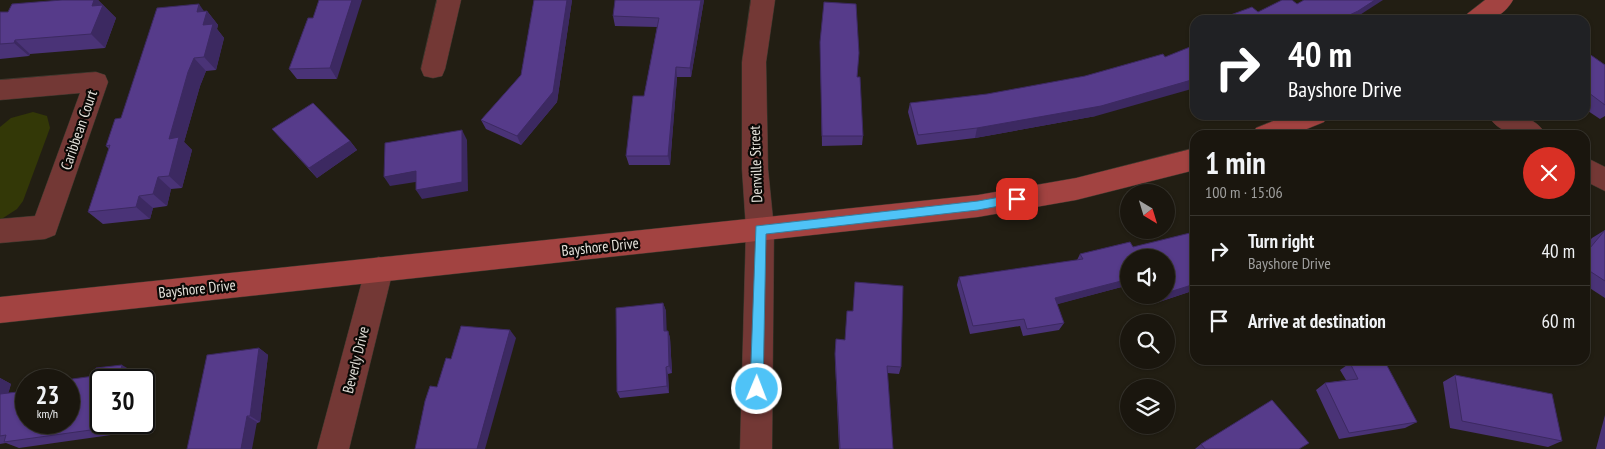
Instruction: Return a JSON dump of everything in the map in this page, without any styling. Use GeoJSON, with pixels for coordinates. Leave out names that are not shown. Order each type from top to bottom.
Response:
{"type":"FeatureCollection","features":[{"type":"Feature","properties":{"kind":"street"},"geometry":{"type":"LineString","coordinates":[[433,69],[450,0]]}},
{"type":"Feature","properties":{"kind":"street","name":"Denville Street"},"geometry":{"type":"LineString","coordinates":[[756,449],[760,230],[755,169],[754,62],[763,0]]}},
{"type":"Feature","properties":{"kind":"street"},"geometry":{"type":"LineString","coordinates":[[1482,15],[1501,0]]}},
{"type":"Feature","properties":{"kind":"street","name":"Caribbean Court"},"geometry":{"type":"LineString","coordinates":[[0,90],[96,82],[46,227],[0,231]]}},
{"type":"Feature","properties":{"kind":"street"},"geometry":{"type":"LineString","coordinates":[[1277,130],[1302,120]]}},
{"type":"Feature","properties":{"kind":"street"},"geometry":{"type":"LineString","coordinates":[[1509,120],[1524,130]]}},
{"type":"Feature","properties":{"kind":"street","name":"Bayshore Drive"},"geometry":{"type":"LineString","coordinates":[[0,310],[978,206],[1076,189],[1190,160]]}},
{"type":"Feature","properties":{"kind":"street"},"geometry":{"type":"LineString","coordinates":[[1590,171],[1605,180]]}},
{"type":"Feature","properties":{"kind":"street","name":"Beverly Drive"},"geometry":{"type":"LineString","coordinates":[[333,449],[379,270]]}},
{"type":"Feature","properties":{"kind":"green space"},"geometry":{"type":"Polygon","coordinates":[[[33,112],[47,116],[50,128],[23,201],[17,209],[0,220],[0,127],[11,118],[33,112]]]}},
{"type":"Feature","properties":{"kind":"building"},"geometry":{"type":"Polygon","coordinates":[[[62,0],[94,0],[92,6],[103,5],[91,34],[15,40],[14,43],[0,44],[0,12],[8,12],[12,4],[62,0]]]}},
{"type":"Feature","properties":{"kind":"building"},"geometry":{"type":"Polygon","coordinates":[[[319,0],[352,0],[330,68],[289,69],[308,18],[313,18],[319,0]]]}},
{"type":"Feature","properties":{"kind":"building"},"geometry":{"type":"Polygon","coordinates":[[[534,0],[567,0],[553,92],[517,136],[481,120],[521,75],[534,0]]]}},
{"type":"Feature","properties":{"kind":"building"},"geometry":{"type":"Polygon","coordinates":[[[615,0],[701,0],[690,68],[676,67],[668,156],[626,156],[633,96],[644,96],[659,18],[613,16],[615,0]]]}},
{"type":"Feature","properties":{"kind":"building"},"geometry":{"type":"Polygon","coordinates":[[[1282,0],[1292,0],[1297,4],[1304,0],[1375,0],[1350,15],[1230,15],[1252,7],[1258,12],[1282,0]]]}},
{"type":"Feature","properties":{"kind":"building"},"geometry":{"type":"Polygon","coordinates":[[[824,2],[856,4],[859,53],[857,77],[860,77],[863,136],[822,136],[820,42],[824,2]]]}},
{"type":"Feature","properties":{"kind":"building"},"geometry":{"type":"Polygon","coordinates":[[[199,4],[197,12],[207,11],[203,25],[213,24],[204,57],[194,58],[188,72],[169,139],[179,137],[169,176],[158,177],[153,194],[139,196],[136,207],[88,212],[110,145],[106,146],[115,119],[121,118],[157,8],[199,4]]]}},
{"type":"Feature","properties":{"kind":"building"},"geometry":{"type":"Polygon","coordinates":[[[1190,47],[1190,80],[1101,106],[977,128],[918,135],[910,103],[987,94],[1085,76],[1163,54],[1165,57],[1190,47]]]}},
{"type":"Feature","properties":{"kind":"building"},"geometry":{"type":"Polygon","coordinates":[[[1590,54],[1605,65],[1605,105],[1590,94],[1590,54]]]}},
{"type":"Feature","properties":{"kind":"building"},"geometry":{"type":"Polygon","coordinates":[[[313,103],[350,141],[309,168],[272,129],[313,103]]]}},
{"type":"Feature","properties":{"kind":"building"},"geometry":{"type":"Polygon","coordinates":[[[462,130],[462,182],[416,190],[416,171],[384,177],[385,143],[462,130]]]}},
{"type":"Feature","properties":{"kind":"building"},"geometry":{"type":"Polygon","coordinates":[[[1605,230],[1605,281],[1590,271],[1590,248],[1605,230]]]}},
{"type":"Feature","properties":{"kind":"building"},"geometry":{"type":"Polygon","coordinates":[[[1190,233],[1190,286],[1175,290],[1175,249],[1120,249],[1120,281],[1055,298],[1064,323],[1027,329],[1024,319],[973,326],[959,277],[1083,259],[1080,254],[1130,242],[1133,247],[1166,239],[1175,239],[1175,237],[1190,233]]]}},
{"type":"Feature","properties":{"kind":"building"},"geometry":{"type":"Polygon","coordinates":[[[855,282],[903,286],[901,367],[887,366],[893,449],[840,449],[835,354],[836,339],[845,340],[847,311],[853,311],[855,282]]]}},
{"type":"Feature","properties":{"kind":"building"},"geometry":{"type":"Polygon","coordinates":[[[663,303],[664,331],[668,331],[669,366],[666,367],[667,386],[617,392],[616,308],[663,303]]]}},
{"type":"Feature","properties":{"kind":"building"},"geometry":{"type":"Polygon","coordinates":[[[461,326],[510,330],[477,449],[415,449],[430,386],[437,387],[446,358],[451,359],[461,326]]]}},
{"type":"Feature","properties":{"kind":"building"},"geometry":{"type":"Polygon","coordinates":[[[259,348],[250,416],[247,416],[241,449],[187,449],[207,355],[259,348]]]}},
{"type":"Feature","properties":{"kind":"building"},"geometry":{"type":"Polygon","coordinates":[[[122,365],[121,369],[96,368],[122,365]]]}},
{"type":"Feature","properties":{"kind":"building"},"geometry":{"type":"Polygon","coordinates":[[[1351,365],[1387,365],[1417,422],[1349,433],[1325,383],[1358,379],[1351,365]]]}},
{"type":"Feature","properties":{"kind":"building"},"geometry":{"type":"Polygon","coordinates":[[[1455,375],[1552,394],[1562,441],[1462,421],[1455,375]]]}},
{"type":"Feature","properties":{"kind":"building"},"geometry":{"type":"Polygon","coordinates":[[[90,377],[90,430],[80,431],[80,378],[90,377]]]}},
{"type":"Feature","properties":{"kind":"building"},"geometry":{"type":"Polygon","coordinates":[[[15,392],[15,434],[62,434],[4,442],[6,435],[0,436],[0,394],[15,392]]]}},
{"type":"Feature","properties":{"kind":"building"},"geometry":{"type":"Polygon","coordinates":[[[1272,400],[1309,443],[1299,449],[1205,449],[1201,444],[1272,400]]]}},
{"type":"Feature","properties":{"kind":"route"},"geometry":{"type":"LineString","coordinates":[[757,389],[760,230],[978,206],[1017,199]]}}]}
